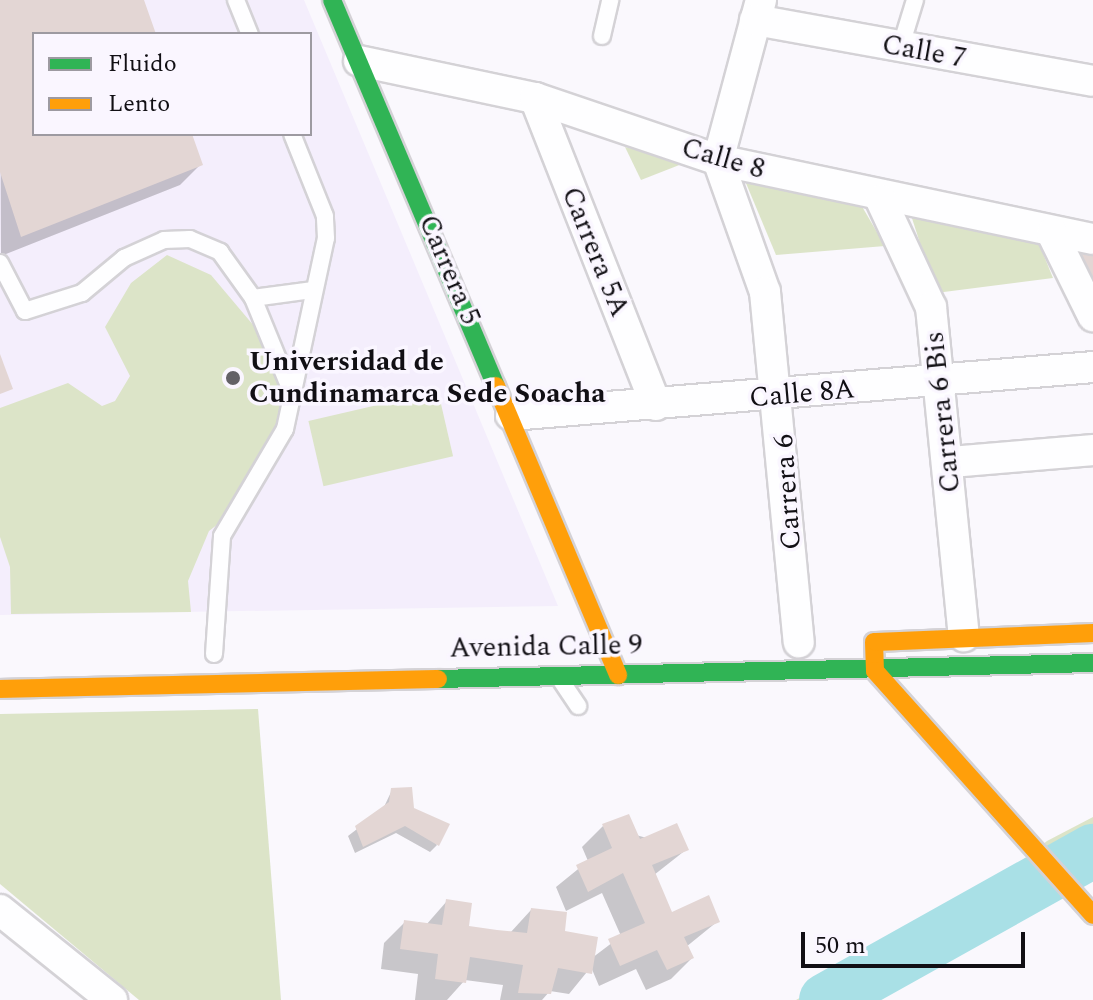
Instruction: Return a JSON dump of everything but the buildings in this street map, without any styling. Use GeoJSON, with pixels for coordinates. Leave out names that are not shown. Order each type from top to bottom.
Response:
{"type":"FeatureCollection","features":[{"type":"Feature","properties":{"kind":"main road","name":"Carrera 5"},"geometry":{"type":"LineString","coordinates":[[332,0],[511,415],[616,645],[618,675]]}},
{"type":"Feature","properties":{"kind":"main road"},"geometry":{"type":"LineString","coordinates":[[1093,633],[867,642],[875,671],[1093,915]]}},
{"type":"Feature","properties":{"kind":"main road","name":"Avenida Calle 9"},"geometry":{"type":"LineString","coordinates":[[579,647],[616,645]]}},
{"type":"Feature","properties":{"kind":"main road","name":"Avenida Calle 9"},"geometry":{"type":"LineString","coordinates":[[0,689],[557,673],[875,671],[1093,663]]}},
{"type":"Feature","properties":{"kind":"street","name":"Calle 7"},"geometry":{"type":"LineString","coordinates":[[758,10],[900,49],[1093,81]]}},
{"type":"Feature","properties":{"kind":"street"},"geometry":{"type":"LineString","coordinates":[[718,160],[758,10]]}},
{"type":"Feature","properties":{"kind":"street","name":"Calle 8"},"geometry":{"type":"LineString","coordinates":[[359,61],[535,98],[718,160],[881,200],[1093,239]]}},
{"type":"Feature","properties":{"kind":"street","name":"Carrera 5A"},"geometry":{"type":"LineString","coordinates":[[535,98],[656,405]]}},
{"type":"Feature","properties":{"kind":"street","name":"Carrera 6"},"geometry":{"type":"LineString","coordinates":[[718,160],[755,252],[781,396],[799,642]]}},
{"type":"Feature","properties":{"kind":"street","name":"Carrera 6 Bis"},"geometry":{"type":"LineString","coordinates":[[881,200],[931,307],[951,462],[964,636]]}},
{"type":"Feature","properties":{"kind":"street"},"geometry":{"type":"LineString","coordinates":[[1052,233],[1093,316]]}},
{"type":"Feature","properties":{"kind":"street","name":"Calle 8A"},"geometry":{"type":"LineString","coordinates":[[511,415],[781,396],[1093,367]]}},
{"type":"Feature","properties":{"kind":"street"},"geometry":{"type":"LineString","coordinates":[[951,462],[1093,450]]}},
{"type":"Feature","properties":{"kind":"street"},"geometry":{"type":"LineString","coordinates":[[0,910],[112,1000]]}},
{"type":"Feature","properties":{"kind":"lane"},"geometry":{"type":"LineString","coordinates":[[236,0],[249,32]]}},
{"type":"Feature","properties":{"kind":"lane"},"geometry":{"type":"LineString","coordinates":[[602,36],[610,0]]}},
{"type":"Feature","properties":{"kind":"lane"},"geometry":{"type":"LineString","coordinates":[[900,49],[915,0]]}},
{"type":"Feature","properties":{"kind":"lane"},"geometry":{"type":"LineString","coordinates":[[214,654],[222,536],[285,429],[325,216],[293,136]]}},
{"type":"Feature","properties":{"kind":"lane"},"geometry":{"type":"LineString","coordinates":[[0,263],[17,306],[41,311],[82,293],[124,258],[164,240],[190,239],[220,252],[253,298],[292,393]]}},
{"type":"Feature","properties":{"kind":"lane"},"geometry":{"type":"LineString","coordinates":[[253,298],[313,290]]}},
{"type":"Feature","properties":{"kind":"lane"},"geometry":{"type":"LineString","coordinates":[[557,673],[578,706]]}},
{"type":"Feature","properties":{"kind":"shaded area","name":"Universidad de Cundinamarca Sede Soacha"},"geometry":{"type":"Polygon","coordinates":[[[0,0],[304,0],[558,606],[0,615],[0,0]]]}},
{"type":"Feature","properties":{"kind":"green space"},"geometry":{"type":"Polygon","coordinates":[[[625,147],[687,162],[641,180],[625,147]]]}},
{"type":"Feature","properties":{"kind":"green space"},"geometry":{"type":"Polygon","coordinates":[[[743,176],[860,203],[885,246],[776,255],[743,176]]]}},
{"type":"Feature","properties":{"kind":"green space"},"geometry":{"type":"Polygon","coordinates":[[[910,212],[1038,241],[1053,278],[936,293],[910,212]]]}},
{"type":"Feature","properties":{"kind":"green space"},"geometry":{"type":"Polygon","coordinates":[[[167,255],[211,275],[254,326],[275,364],[282,428],[227,517],[209,531],[188,581],[191,612],[11,614],[10,567],[0,537],[0,408],[68,383],[102,406],[115,401],[130,376],[105,327],[131,283],[167,255]]]}},
{"type":"Feature","properties":{"kind":"green space"},"geometry":{"type":"Polygon","coordinates":[[[438,391],[453,456],[323,486],[308,421],[438,391]]]}},
{"type":"Feature","properties":{"kind":"green space"},"geometry":{"type":"Polygon","coordinates":[[[258,709],[281,1000],[139,1000],[0,884],[0,714],[258,709]]]}},
{"type":"Feature","properties":{"kind":"green space"},"geometry":{"type":"Polygon","coordinates":[[[1093,817],[1093,870],[875,1000],[796,1000],[971,901],[1047,841],[1093,817]]]}},
{"type":"Feature","properties":{"kind":"waterway"},"geometry":{"type":"LineString","coordinates":[[826,1000],[1093,851]]}},
{"type":"Feature","properties":{"kind":"traffic: fast"},"geometry":{"type":"LineString","coordinates":[[332,0],[496,386]]}},
{"type":"Feature","properties":{"kind":"traffic: fast"},"geometry":{"type":"LineString","coordinates":[[438,679],[1093,663]]}},
{"type":"Feature","properties":{"kind":"traffic: slow"},"geometry":{"type":"LineString","coordinates":[[496,386],[618,675]]}},
{"type":"Feature","properties":{"kind":"traffic: slow"},"geometry":{"type":"LineString","coordinates":[[876,642],[1093,633]]}},
{"type":"Feature","properties":{"kind":"traffic: slow"},"geometry":{"type":"LineString","coordinates":[[874,642],[875,671],[1093,915]]}},
{"type":"Feature","properties":{"kind":"traffic: slow"},"geometry":{"type":"LineString","coordinates":[[0,689],[438,679]]}},
{"type":"Feature","properties":{"kind":"place","name":"Universidad de Cundinamarca Sede Soacha"},"geometry":{"type":"Point","coordinates":[233,378]}}]}
